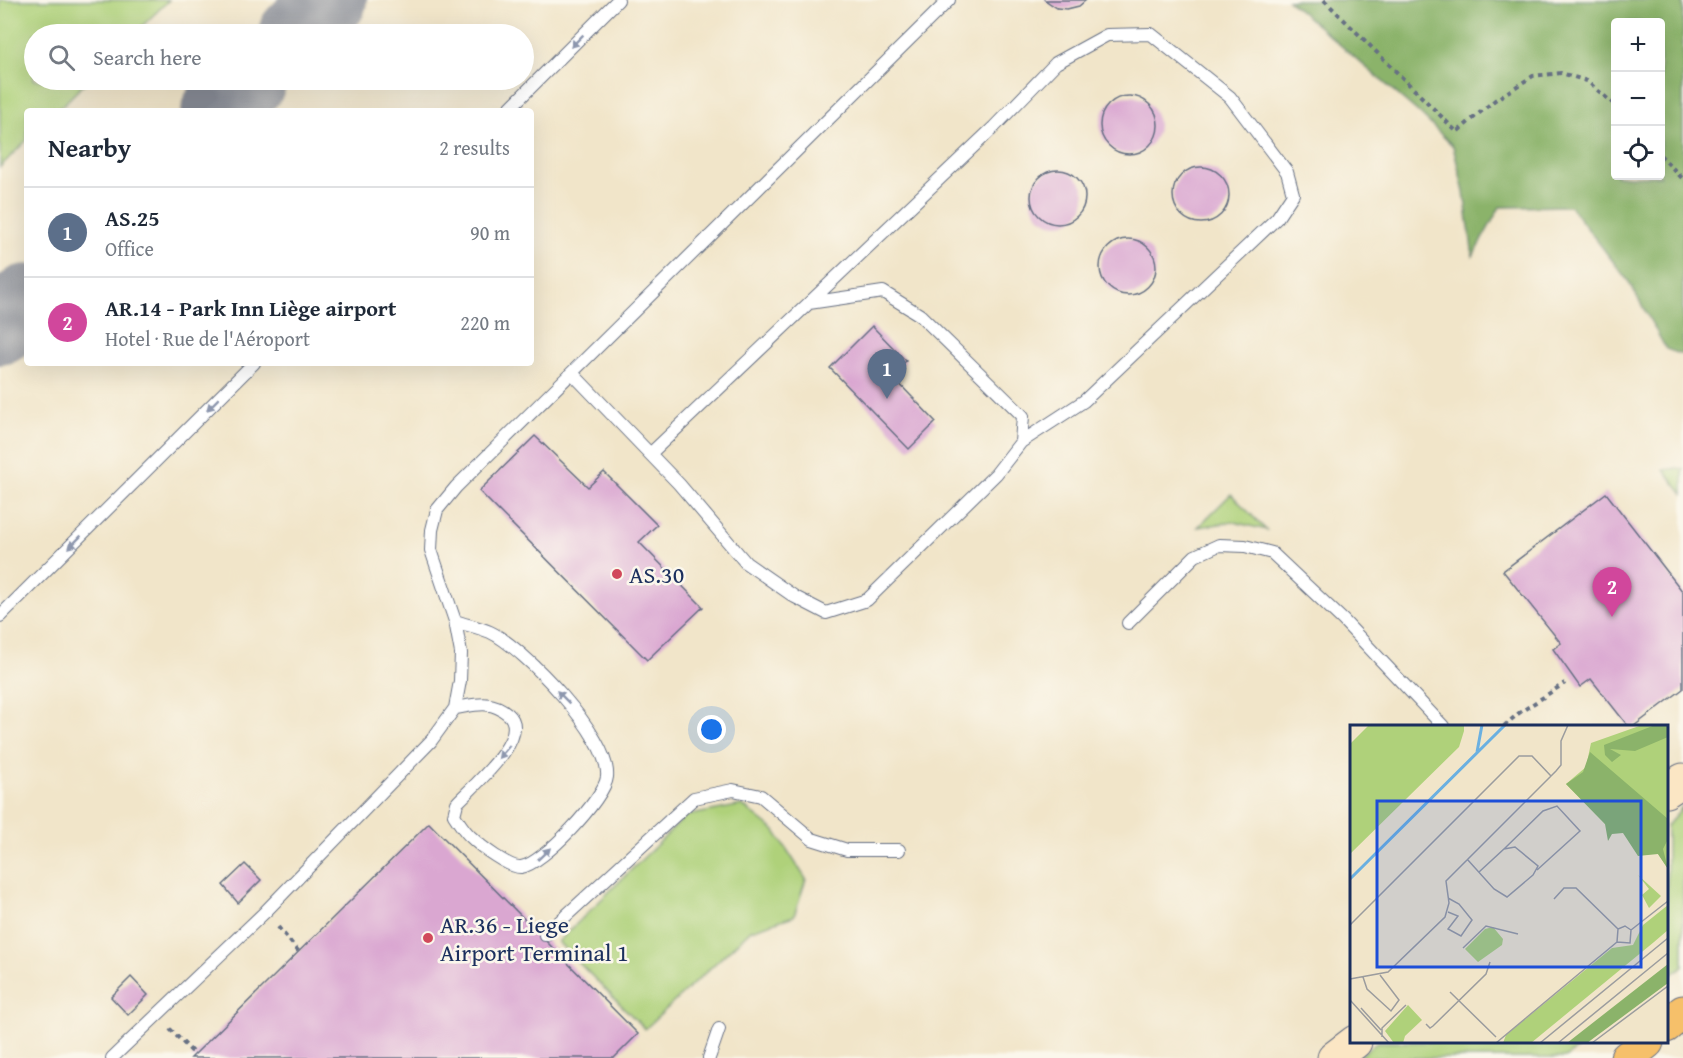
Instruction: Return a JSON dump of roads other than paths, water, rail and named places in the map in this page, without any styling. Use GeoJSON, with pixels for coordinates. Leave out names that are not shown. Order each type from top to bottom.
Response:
{"type":"FeatureCollection","features":[{"type":"Feature","properties":{"kind":"highway"},"geometry":{"type":"LineString","coordinates":[[1668,1024],[1683,1012]]}},
{"type":"Feature","properties":{"kind":"highway"},"geometry":{"type":"LineString","coordinates":[[1627,1058],[1645,1043]]}},
{"type":"Feature","properties":{"kind":"main road"},"geometry":{"type":"LineString","coordinates":[[1668,790],[1683,780]]}},
{"type":"Feature","properties":{"kind":"main road"},"geometry":{"type":"LineString","coordinates":[[1334,1058],[1353,1043]]}},
{"type":"Feature","properties":{"kind":"lane"},"geometry":{"type":"LineString","coordinates":[[534,84],[618,0]]}},
{"type":"Feature","properties":{"kind":"lane"},"geometry":{"type":"LineString","coordinates":[[112,1058],[265,912],[431,741],[455,708],[460,681],[461,653],[455,621],[431,550],[432,530],[437,510],[456,487],[949,0]]}},
{"type":"Feature","properties":{"kind":"lane"},"geometry":{"type":"LineString","coordinates":[[572,372],[650,454],[679,484],[747,563],[795,597],[826,613],[867,600],[996,474],[1021,442],[1084,401],[1269,225],[1293,194],[1287,172],[1230,97],[1151,34],[1107,35],[1056,63],[994,128],[650,454]]}},
{"type":"Feature","properties":{"kind":"lane"},"geometry":{"type":"LineString","coordinates":[[510,108],[528,90]]}},
{"type":"Feature","properties":{"kind":"lane"},"geometry":{"type":"LineString","coordinates":[[809,303],[882,292],[920,315],[1023,416],[1021,442]]}},
{"type":"Feature","properties":{"kind":"lane"},"geometry":{"type":"LineString","coordinates":[[0,616],[251,366]]}},
{"type":"Feature","properties":{"kind":"lane"},"geometry":{"type":"LineString","coordinates":[[1128,622],[1195,556],[1219,545],[1245,546],[1272,554],[1342,620],[1442,725]]}},
{"type":"Feature","properties":{"kind":"lane"},"geometry":{"type":"LineString","coordinates":[[455,621],[491,632],[523,656],[574,707],[595,736],[606,758],[607,777],[600,795],[580,820],[536,861],[520,867],[505,862],[470,836],[454,815],[457,803],[509,748],[516,732],[512,717],[499,706],[482,704],[455,708]]}},
{"type":"Feature","properties":{"kind":"lane"},"geometry":{"type":"LineString","coordinates":[[545,935],[694,798],[733,790],[761,796],[812,839],[847,850],[899,850]]}},
{"type":"Feature","properties":{"kind":"lane"},"geometry":{"type":"LineString","coordinates":[[709,1058],[719,1029]]}},
{"type":"Feature","properties":{"kind":"place","name":"AS.25"},"geometry":{"type":"Point","coordinates":[887,399]}},
{"type":"Feature","properties":{"kind":"place","name":"AS.30"},"geometry":{"type":"Point","coordinates":[617,574]}},
{"type":"Feature","properties":{"kind":"place","name":"AR.14 - Park Inn Liège airport"},"geometry":{"type":"Point","coordinates":[1612,617]}},
{"type":"Feature","properties":{"kind":"place","name":"AR.36 - Liege Airport Terminal 1"},"geometry":{"type":"Point","coordinates":[428,938]}}]}
